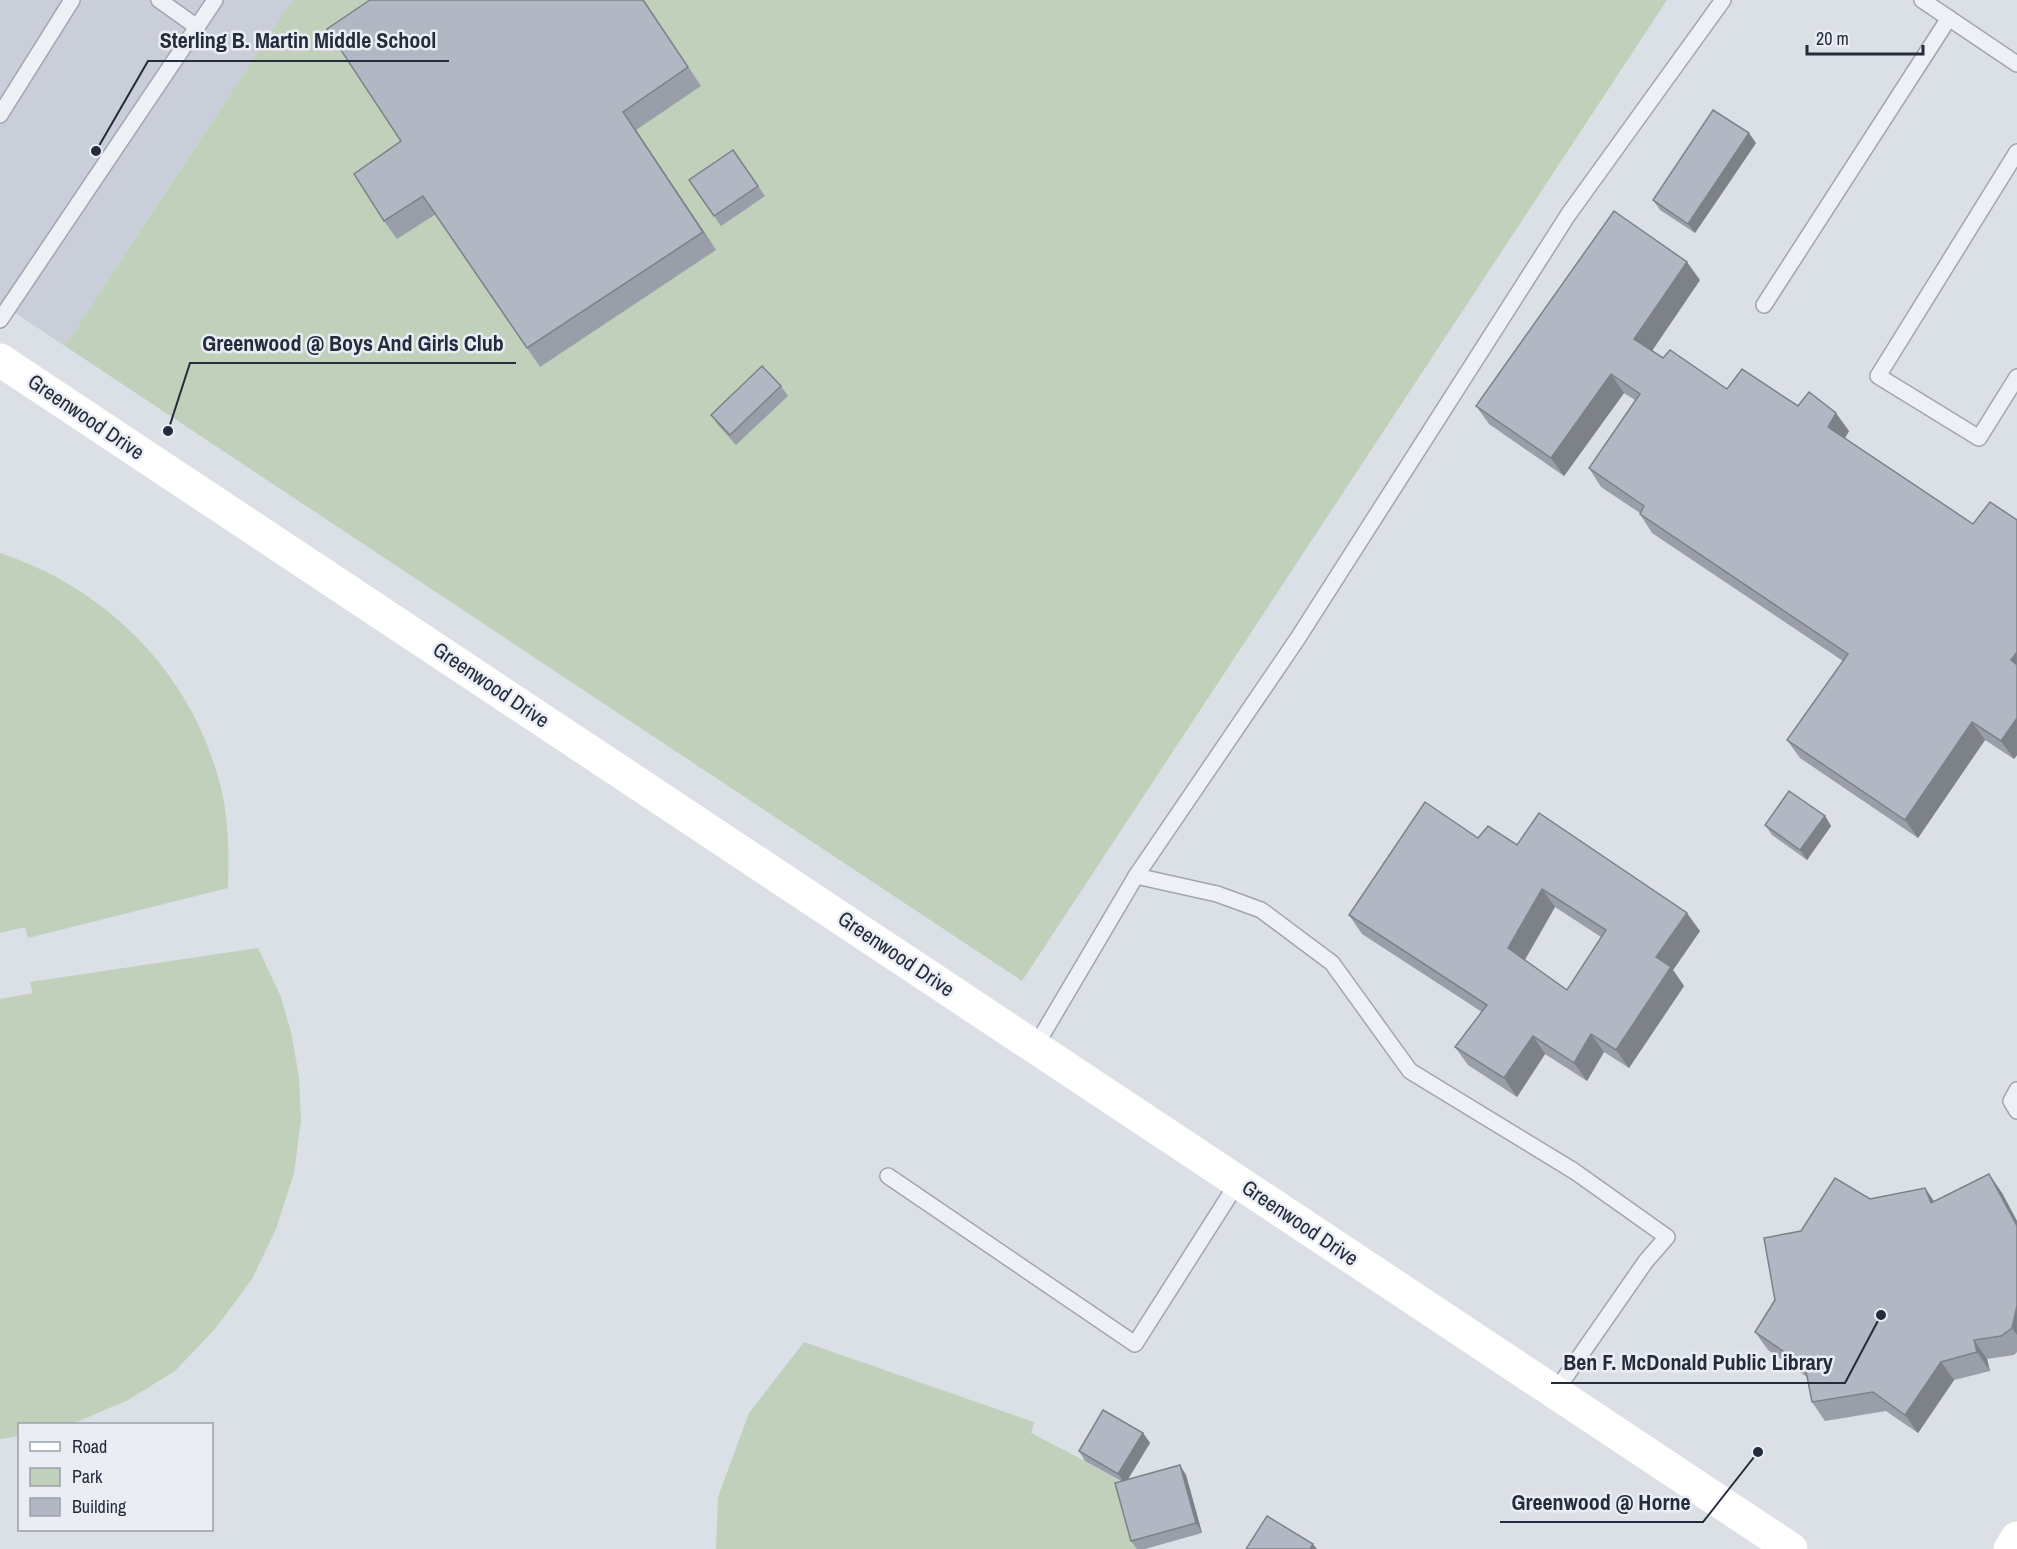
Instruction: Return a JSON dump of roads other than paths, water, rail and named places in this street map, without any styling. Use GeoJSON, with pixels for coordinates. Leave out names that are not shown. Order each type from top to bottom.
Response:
{"type":"FeatureCollection","features":[{"type":"Feature","properties":{"kind":"main road","name":"Greenwood Drive"},"geometry":{"type":"LineString","coordinates":[[0,360],[1791,1549]]}},
{"type":"Feature","properties":{"kind":"main road"},"geometry":{"type":"LineString","coordinates":[[2010,1549],[2017,1538]]}},
{"type":"Feature","properties":{"kind":"lane"},"geometry":{"type":"LineString","coordinates":[[0,115],[72,0]]}},
{"type":"Feature","properties":{"kind":"lane"},"geometry":{"type":"LineString","coordinates":[[159,0],[197,27]]}},
{"type":"Feature","properties":{"kind":"lane"},"geometry":{"type":"LineString","coordinates":[[0,320],[215,0]]}},
{"type":"Feature","properties":{"kind":"lane"},"geometry":{"type":"LineString","coordinates":[[1035,1047],[1136,876],[1298,638],[1568,215],[1723,0]]}},
{"type":"Feature","properties":{"kind":"lane"},"geometry":{"type":"LineString","coordinates":[[1922,0],[2017,64]]}},
{"type":"Feature","properties":{"kind":"lane"},"geometry":{"type":"LineString","coordinates":[[1764,305],[1949,18]]}},
{"type":"Feature","properties":{"kind":"lane"},"geometry":{"type":"LineString","coordinates":[[2017,152],[1878,376],[1979,438],[2017,377]]}},
{"type":"Feature","properties":{"kind":"lane"},"geometry":{"type":"LineString","coordinates":[[1136,876],[1217,894],[1261,910],[1332,963],[1410,1071],[1574,1171],[1667,1237],[1646,1261],[1555,1392]]}},
{"type":"Feature","properties":{"kind":"lane"},"geometry":{"type":"LineString","coordinates":[[2017,1090],[2011,1101],[2017,1111]]}},
{"type":"Feature","properties":{"kind":"lane"},"geometry":{"type":"LineString","coordinates":[[888,1176],[1135,1344],[1238,1182]]}},
{"type":"Feature","properties":{"kind":"place","name":"Sterling B. Martin Middle School"},"geometry":{"type":"Point","coordinates":[96,151]}},
{"type":"Feature","properties":{"kind":"place","name":"Greenwood @ Boys And Girls Club"},"geometry":{"type":"Point","coordinates":[168,431]}},
{"type":"Feature","properties":{"kind":"place","name":"Ben F. McDonald Public Library"},"geometry":{"type":"Point","coordinates":[1881,1315]}},
{"type":"Feature","properties":{"kind":"place","name":"Greenwood @ Horne"},"geometry":{"type":"Point","coordinates":[1758,1452]}}]}
